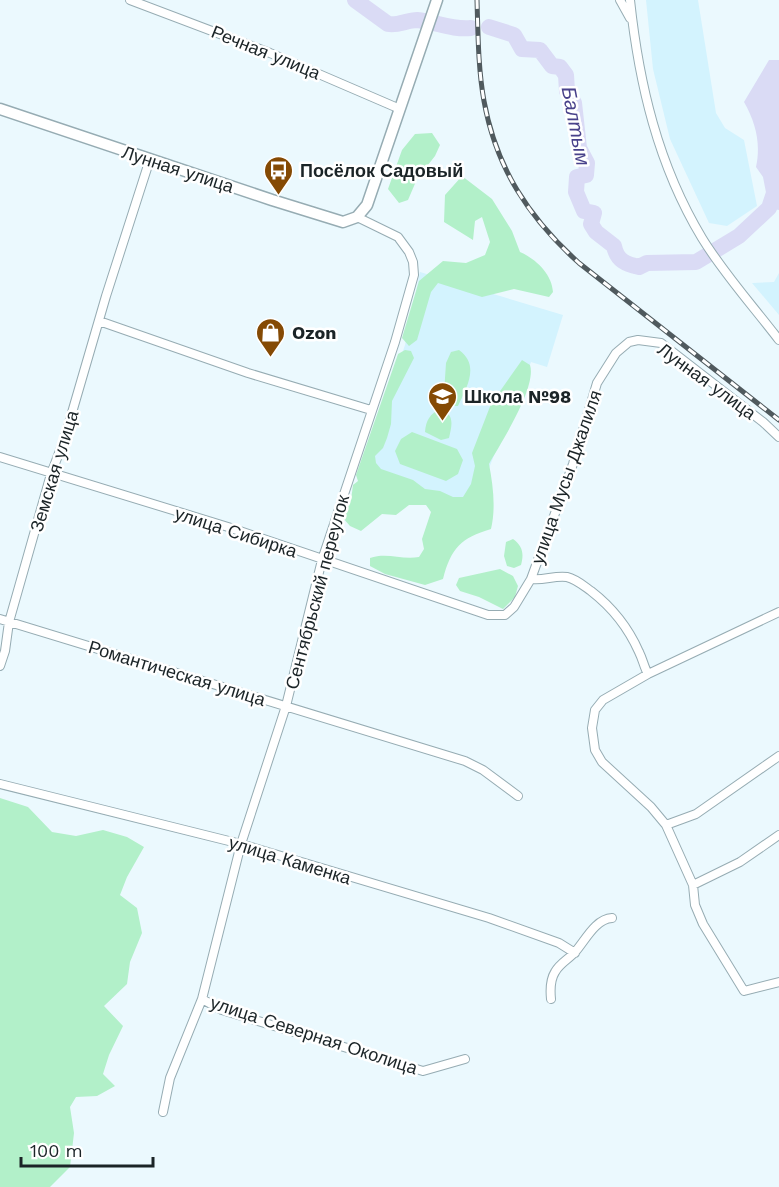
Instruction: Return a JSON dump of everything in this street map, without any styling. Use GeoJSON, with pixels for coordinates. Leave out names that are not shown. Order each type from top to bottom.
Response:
{"type":"FeatureCollection","features":[{"type":"Feature","properties":{"kind":"street","name":"Речная улица"},"geometry":{"type":"LineString","coordinates":[[130,0],[270,53],[400,109]]}},
{"type":"Feature","properties":{"kind":"street"},"geometry":{"type":"LineString","coordinates":[[620,0],[633,24]]}},
{"type":"Feature","properties":{"kind":"street"},"geometry":{"type":"LineString","coordinates":[[630,0],[644,95],[658,144],[676,188],[702,237],[779,340]]}},
{"type":"Feature","properties":{"kind":"street"},"geometry":{"type":"LineString","coordinates":[[357,217],[367,205],[436,4]]}},
{"type":"Feature","properties":{"kind":"street","name":"Лунная улица"},"geometry":{"type":"LineString","coordinates":[[0,109],[343,222],[357,217]]}},
{"type":"Feature","properties":{"kind":"street","name":"Земская улица"},"geometry":{"type":"LineString","coordinates":[[0,666],[5,651],[4,621],[64,440],[150,159]]}},
{"type":"Feature","properties":{"kind":"street","name":"Сентябрьский переулок"},"geometry":{"type":"LineString","coordinates":[[163,1112],[170,1078],[202,997],[241,844],[286,706],[322,560],[409,296],[413,268],[409,252],[398,237],[357,217]]}},
{"type":"Feature","properties":{"kind":"street"},"geometry":{"type":"LineString","coordinates":[[99,321],[248,373],[371,410]]}},
{"type":"Feature","properties":{"kind":"street","name":"Лунная улица"},"geometry":{"type":"LineString","coordinates":[[629,342],[638,340],[661,343],[764,422],[779,437]]}},
{"type":"Feature","properties":{"kind":"street","name":"улица Мусы Джалиля"},"geometry":{"type":"LineString","coordinates":[[505,615],[514,607],[531,579],[573,464],[597,383],[616,353],[629,342]]}},
{"type":"Feature","properties":{"kind":"street","name":"улица Сибирка"},"geometry":{"type":"LineString","coordinates":[[0,457],[228,527],[488,615],[505,615]]}},
{"type":"Feature","properties":{"kind":"street"},"geometry":{"type":"LineString","coordinates":[[531,579],[539,580],[558,576],[570,578],[597,596],[613,609],[623,622],[648,674]]}},
{"type":"Feature","properties":{"kind":"street"},"geometry":{"type":"LineString","coordinates":[[779,612],[648,674],[603,700],[595,710],[592,728],[592,739],[602,762],[651,807],[666,825],[693,885],[695,905],[703,924],[744,991],[779,982]]}},
{"type":"Feature","properties":{"kind":"street","name":"Романтическая улица"},"geometry":{"type":"LineString","coordinates":[[4,621],[465,760],[483,770],[518,796]]}},
{"type":"Feature","properties":{"kind":"street"},"geometry":{"type":"LineString","coordinates":[[666,825],[696,814],[779,756]]}},
{"type":"Feature","properties":{"kind":"street","name":"улица Каменка"},"geometry":{"type":"LineString","coordinates":[[0,784],[241,844],[489,918],[559,943],[575,953]]}},
{"type":"Feature","properties":{"kind":"street"},"geometry":{"type":"LineString","coordinates":[[693,885],[740,862],[779,835]]}},
{"type":"Feature","properties":{"kind":"street"},"geometry":{"type":"LineString","coordinates":[[551,999],[550,985],[555,972],[575,953],[591,931],[608,918],[612,918]]}},
{"type":"Feature","properties":{"kind":"street","name":"улица Северная Околица"},"geometry":{"type":"LineString","coordinates":[[202,997],[222,1010],[423,1071],[465,1059]]}},
{"type":"Feature","properties":{"kind":"shaded area"},"geometry":{"type":"Polygon","coordinates":[[[646,0],[698,0],[716,113],[725,128],[744,140],[757,206],[727,226],[709,223],[670,139],[653,69],[646,0]]]}},
{"type":"Feature","properties":{"kind":"shaded area"},"geometry":{"type":"Polygon","coordinates":[[[769,60],[779,60],[779,210],[769,208],[763,177],[756,167],[758,150],[756,134],[752,118],[744,102],[769,60]]]}},
{"type":"Feature","properties":{"kind":"shaded area","name":"Школа №98"},"geometry":{"type":"Polygon","coordinates":[[[420,272],[563,315],[547,367],[531,362],[472,511],[361,475],[405,345],[420,272]]]}},
{"type":"Feature","properties":{"kind":"shaded area"},"geometry":{"type":"Polygon","coordinates":[[[779,273],[779,315],[752,283],[774,282],[779,273]]]}},
{"type":"Feature","properties":{"kind":"green space"},"geometry":{"type":"Polygon","coordinates":[[[432,133],[440,145],[435,156],[417,179],[408,200],[399,203],[388,189],[402,150],[415,134],[432,133]]]}},
{"type":"Feature","properties":{"kind":"green space"},"geometry":{"type":"Polygon","coordinates":[[[462,176],[492,199],[512,231],[520,252],[542,268],[550,279],[553,292],[549,297],[514,289],[482,297],[438,283],[431,292],[417,340],[409,346],[402,338],[419,281],[443,261],[466,263],[485,255],[490,242],[482,217],[475,221],[473,240],[444,222],[445,195],[462,176]]]}},
{"type":"Feature","properties":{"kind":"green space"},"geometry":{"type":"Polygon","coordinates":[[[405,350],[411,351],[414,358],[392,401],[391,424],[383,448],[375,456],[376,463],[381,469],[413,480],[425,489],[440,491],[453,497],[463,497],[471,484],[475,466],[472,453],[491,404],[522,360],[530,365],[531,375],[523,400],[489,464],[493,496],[491,529],[472,536],[459,546],[450,559],[443,579],[425,585],[385,574],[370,566],[370,558],[376,556],[419,557],[424,549],[422,539],[431,512],[426,505],[409,505],[396,515],[382,514],[361,531],[350,526],[343,518],[351,500],[353,485],[358,481],[356,475],[398,354],[405,350]]]}},
{"type":"Feature","properties":{"kind":"green space"},"geometry":{"type":"Polygon","coordinates":[[[459,350],[469,362],[470,377],[458,406],[452,406],[444,393],[446,363],[451,352],[459,350]]]}},
{"type":"Feature","properties":{"kind":"green space"},"geometry":{"type":"Polygon","coordinates":[[[440,409],[448,414],[451,424],[449,438],[441,440],[425,432],[429,418],[440,409]]]}},
{"type":"Feature","properties":{"kind":"green space"},"geometry":{"type":"Polygon","coordinates":[[[412,432],[457,449],[463,460],[458,474],[446,481],[400,464],[395,451],[401,439],[412,432]]]}},
{"type":"Feature","properties":{"kind":"green space"},"geometry":{"type":"Polygon","coordinates":[[[513,539],[521,547],[522,554],[521,565],[514,568],[507,566],[504,556],[506,542],[513,539]]]}},
{"type":"Feature","properties":{"kind":"green space"},"geometry":{"type":"Polygon","coordinates":[[[500,569],[513,576],[518,586],[515,597],[503,609],[479,597],[460,591],[456,585],[459,578],[500,569]]]}},
{"type":"Feature","properties":{"kind":"green space"},"geometry":{"type":"Polygon","coordinates":[[[0,798],[28,807],[52,832],[76,836],[103,830],[127,837],[144,847],[120,895],[137,908],[142,933],[130,962],[127,984],[104,1006],[123,1026],[103,1074],[115,1086],[97,1096],[76,1097],[70,1107],[74,1133],[70,1167],[50,1187],[0,1187],[0,798]]]}},
{"type":"Feature","properties":{"kind":"waterway","name":"Балтым"},"geometry":{"type":"LineString","coordinates":[[355,0],[388,24],[417,20],[457,28],[471,28]]}},
{"type":"Feature","properties":{"kind":"waterway","name":"Балтым"},"geometry":{"type":"LineString","coordinates":[[489,27],[514,35],[522,49],[540,50],[552,66],[560,67],[566,75],[567,91],[574,103],[579,148],[587,163],[586,175],[577,177],[576,192],[584,211],[594,213],[591,224],[596,232],[614,246],[617,255],[626,263],[639,267],[647,263],[696,262],[739,236],[769,208],[779,178]]}},
{"type":"Feature","properties":{"kind":"railway"},"geometry":{"type":"LineString","coordinates":[[477,0],[481,76],[489,125],[506,170],[530,210],[579,263],[779,420]]}},
{"type":"Feature","properties":{"kind":"place","name":"Посёлок Садовый"},"geometry":{"type":"Point","coordinates":[279,196]}},
{"type":"Feature","properties":{"kind":"place","name":"Ozon"},"geometry":{"type":"Point","coordinates":[271,358]}},
{"type":"Feature","properties":{"kind":"place","name":"Школа №98"},"geometry":{"type":"Point","coordinates":[443,422]}}]}
